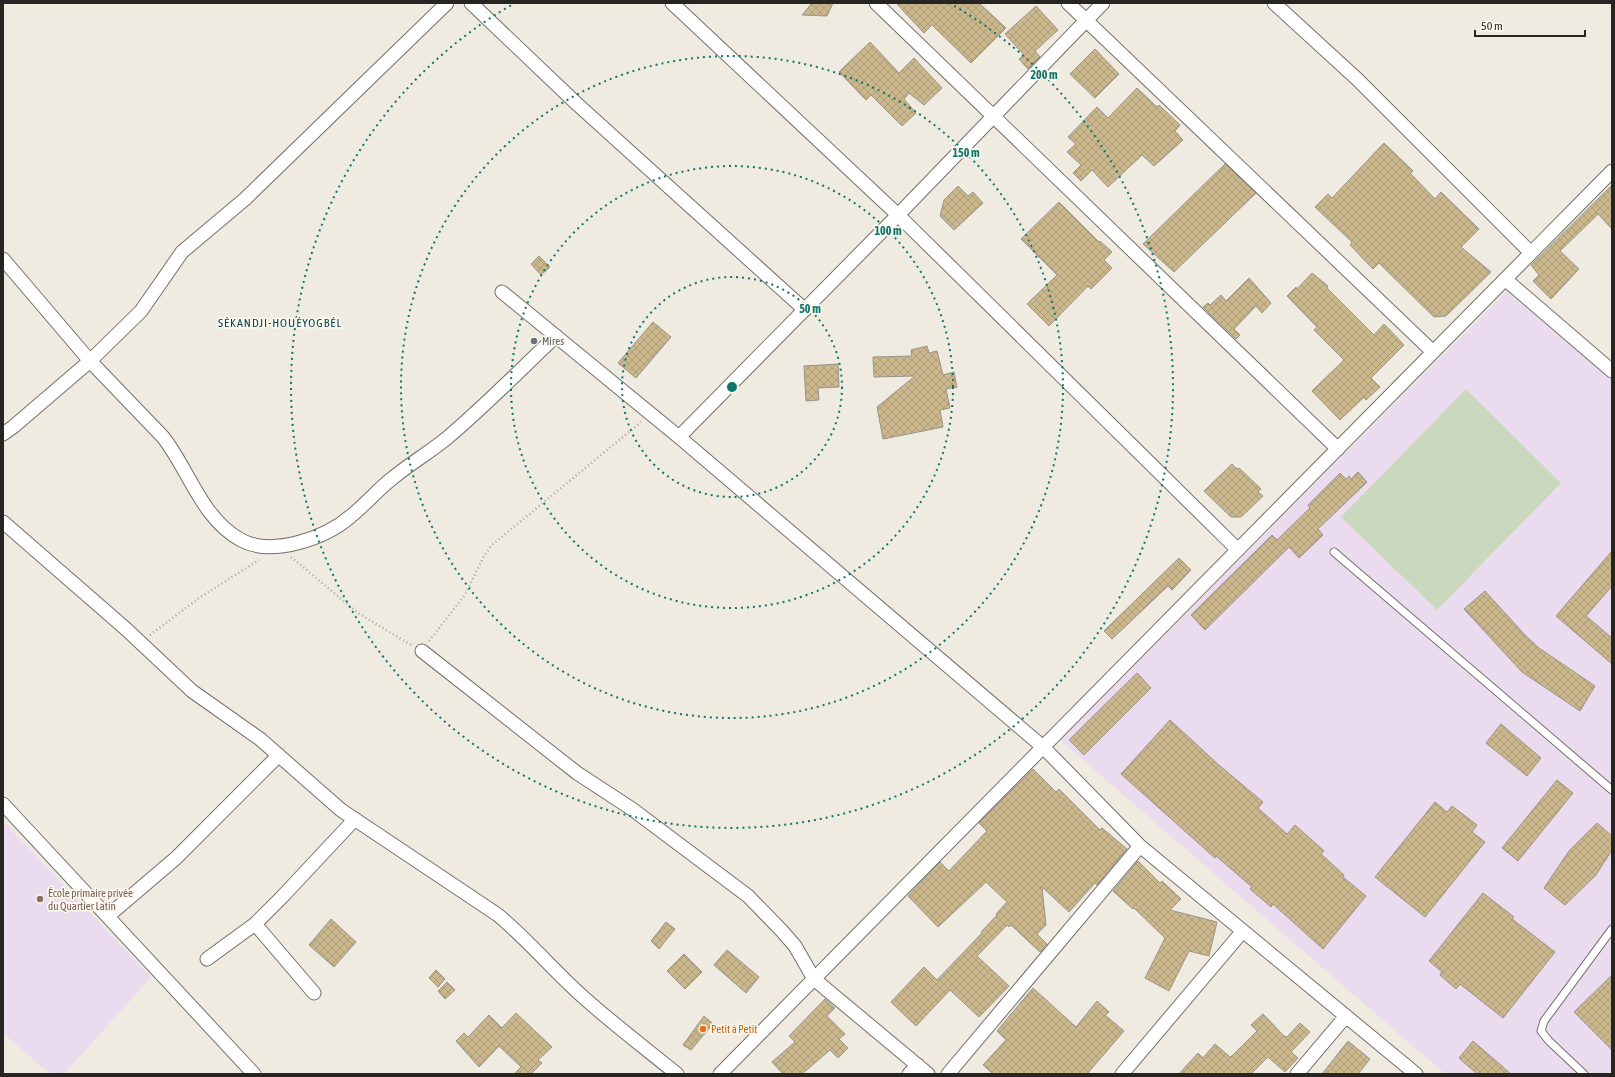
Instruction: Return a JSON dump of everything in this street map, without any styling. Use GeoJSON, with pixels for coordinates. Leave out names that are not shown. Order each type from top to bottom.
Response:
{"type":"FeatureCollection","features":[{"type":"Feature","properties":{"kind":"street"},"geometry":{"type":"LineString","coordinates":[[3,434],[90,361],[141,311],[182,252],[245,199],[447,3]]}},
{"type":"Feature","properties":{"kind":"street"},"geometry":{"type":"LineString","coordinates":[[471,3],[577,104],[806,310]]}},
{"type":"Feature","properties":{"kind":"street"},"geometry":{"type":"LineString","coordinates":[[672,3],[898,215],[1238,550]]}},
{"type":"Feature","properties":{"kind":"street"},"geometry":{"type":"LineString","coordinates":[[876,3],[1338,449]]}},
{"type":"Feature","properties":{"kind":"street"},"geometry":{"type":"LineString","coordinates":[[1068,3],[1433,352]]}},
{"type":"Feature","properties":{"kind":"street"},"geometry":{"type":"LineString","coordinates":[[679,437],[806,310],[1103,3]]}},
{"type":"Feature","properties":{"kind":"street"},"geometry":{"type":"LineString","coordinates":[[1274,3],[1357,80],[1531,253]]}},
{"type":"Feature","properties":{"kind":"street"},"geometry":{"type":"LineString","coordinates":[[720,1074],[1612,171]]}},
{"type":"Feature","properties":{"kind":"street"},"geometry":{"type":"LineString","coordinates":[[3,259],[90,361],[164,437],[174,450],[189,479],[209,510],[232,534],[251,544],[279,547],[316,536],[351,517],[393,477],[447,438],[556,336]]}},
{"type":"Feature","properties":{"kind":"street"},"geometry":{"type":"LineString","coordinates":[[1506,279],[1612,371]]}},
{"type":"Feature","properties":{"kind":"street"},"geometry":{"type":"LineString","coordinates":[[502,292],[679,437],[1043,747],[1140,846],[1242,932],[1416,1074]]}},
{"type":"Feature","properties":{"kind":"street"},"geometry":{"type":"LineString","coordinates":[[3,522],[126,629],[192,691],[260,739],[341,810],[498,915],[517,931],[537,954],[582,997],[677,1074]]}},
{"type":"Feature","properties":{"kind":"street"},"geometry":{"type":"LineString","coordinates":[[422,651],[576,773],[632,809],[748,896],[795,946],[814,979],[914,1070],[928,1074]]}},
{"type":"Feature","properties":{"kind":"street"},"geometry":{"type":"LineString","coordinates":[[108,916],[176,858],[279,755]]}},
{"type":"Feature","properties":{"kind":"street"},"geometry":{"type":"LineString","coordinates":[[3,804],[254,1074]]}},
{"type":"Feature","properties":{"kind":"street"},"geometry":{"type":"LineString","coordinates":[[207,959],[255,924],[355,819]]}},
{"type":"Feature","properties":{"kind":"street"},"geometry":{"type":"LineString","coordinates":[[948,1074],[1140,846]]}},
{"type":"Feature","properties":{"kind":"street"},"geometry":{"type":"LineString","coordinates":[[255,924],[314,993]]}},
{"type":"Feature","properties":{"kind":"street"},"geometry":{"type":"LineString","coordinates":[[1122,1074],[1242,932]]}},
{"type":"Feature","properties":{"kind":"street"},"geometry":{"type":"LineString","coordinates":[[1297,1074],[1346,1016]]}},
{"type":"Feature","properties":{"kind":"lane"},"geometry":{"type":"LineString","coordinates":[[1334,552],[1612,790]]}},
{"type":"Feature","properties":{"kind":"lane"},"geometry":{"type":"LineString","coordinates":[[1584,1074],[1549,1041],[1541,1031],[1544,1021],[1612,929]]}},
{"type":"Feature","properties":{"kind":"path"},"geometry":{"type":"LineString","coordinates":[[143,645],[155,630],[199,598],[279,547],[358,613],[422,651],[465,595],[484,556],[492,545],[651,414]]}},
{"type":"Feature","properties":{"kind":"shaded area"},"geometry":{"type":"Polygon","coordinates":[[[1508,290],[1612,378],[1612,1074],[1445,1074],[1060,740],[1508,290]]]}},
{"type":"Feature","properties":{"kind":"shaded area","name":"École primaire privée du Quartier Latin"},"geometry":{"type":"Polygon","coordinates":[[[3,821],[151,977],[64,1074],[50,1074],[3,1033],[3,821]]]}},
{"type":"Feature","properties":{"kind":"green space"},"geometry":{"type":"Polygon","coordinates":[[[1466,389],[1561,483],[1437,610],[1341,517],[1466,389]]]}},
{"type":"Feature","properties":{"kind":"building"},"geometry":{"type":"Polygon","coordinates":[[[812,3],[833,3],[827,16],[802,15],[812,3]]]}},
{"type":"Feature","properties":{"kind":"building"},"geometry":{"type":"Polygon","coordinates":[[[896,3],[979,3],[1006,28],[971,63],[932,25],[924,33],[896,3]]]}},
{"type":"Feature","properties":{"kind":"building"},"geometry":{"type":"Polygon","coordinates":[[[1036,6],[1058,30],[1035,51],[1040,57],[1028,69],[1019,59],[1024,55],[1005,34],[1036,6]]]}},
{"type":"Feature","properties":{"kind":"building"},"geometry":{"type":"Polygon","coordinates":[[[870,42],[899,73],[914,58],[942,88],[924,105],[909,93],[904,99],[916,113],[902,126],[871,95],[866,100],[839,72],[870,42]]]}},
{"type":"Feature","properties":{"kind":"building"},"geometry":{"type":"Polygon","coordinates":[[[1095,49],[1119,74],[1095,98],[1070,74],[1095,49]]]}},
{"type":"Feature","properties":{"kind":"building"},"geometry":{"type":"Polygon","coordinates":[[[1137,88],[1157,107],[1159,105],[1180,125],[1175,131],[1183,140],[1154,166],[1142,155],[1108,187],[1092,170],[1081,181],[1073,173],[1081,165],[1067,152],[1076,144],[1068,137],[1097,107],[1108,118],[1137,88]]]}},
{"type":"Feature","properties":{"kind":"building"},"geometry":{"type":"Polygon","coordinates":[[[1384,143],[1413,171],[1410,173],[1435,199],[1441,192],[1479,229],[1461,247],[1491,272],[1446,316],[1434,317],[1379,263],[1373,269],[1350,245],[1352,242],[1315,207],[1328,194],[1332,198],[1384,143]]]}},
{"type":"Feature","properties":{"kind":"building"},"geometry":{"type":"Polygon","coordinates":[[[1225,164],[1256,193],[1174,272],[1143,244],[1225,164]]]}},
{"type":"Feature","properties":{"kind":"building"},"geometry":{"type":"Polygon","coordinates":[[[1612,185],[1612,229],[1598,214],[1560,251],[1579,269],[1551,299],[1533,281],[1539,275],[1531,265],[1612,185]]]}},
{"type":"Feature","properties":{"kind":"building"},"geometry":{"type":"Polygon","coordinates":[[[958,186],[968,196],[973,192],[983,203],[954,230],[940,216],[944,200],[958,186]]]}},
{"type":"Feature","properties":{"kind":"building"},"geometry":{"type":"Polygon","coordinates":[[[1059,202],[1099,242],[1100,241],[1112,252],[1104,260],[1112,268],[1091,289],[1088,286],[1049,326],[1027,304],[1057,275],[1021,239],[1059,202]]]}},
{"type":"Feature","properties":{"kind":"building"},"geometry":{"type":"Polygon","coordinates":[[[539,256],[550,267],[541,275],[531,264],[539,256]]]}},
{"type":"Feature","properties":{"kind":"building"},"geometry":{"type":"Polygon","coordinates":[[[1312,273],[1328,286],[1327,288],[1374,335],[1384,324],[1404,345],[1371,378],[1380,387],[1366,400],[1364,397],[1340,420],[1312,391],[1344,360],[1314,330],[1317,327],[1287,296],[1296,287],[1297,289],[1312,273]]]}},
{"type":"Feature","properties":{"kind":"building"},"geometry":{"type":"Polygon","coordinates":[[[1249,278],[1271,303],[1262,313],[1256,306],[1234,329],[1240,335],[1236,339],[1203,307],[1208,303],[1210,305],[1221,295],[1226,301],[1249,278]]]}},
{"type":"Feature","properties":{"kind":"building"},"geometry":{"type":"Polygon","coordinates":[[[653,322],[671,337],[636,378],[618,363],[653,322]]]}},
{"type":"Feature","properties":{"kind":"building"},"geometry":{"type":"Polygon","coordinates":[[[927,346],[929,353],[937,351],[943,375],[954,372],[957,387],[946,389],[950,408],[940,410],[943,427],[883,439],[877,407],[915,376],[874,377],[873,357],[912,356],[911,350],[927,346]]]}},
{"type":"Feature","properties":{"kind":"building"},"geometry":{"type":"Polygon","coordinates":[[[838,364],[839,387],[818,388],[819,400],[806,401],[804,366],[838,364]]]}},
{"type":"Feature","properties":{"kind":"building"},"geometry":{"type":"Polygon","coordinates":[[[1232,464],[1237,469],[1239,468],[1261,489],[1258,492],[1263,496],[1241,517],[1231,517],[1204,491],[1232,464]]]}},
{"type":"Feature","properties":{"kind":"building"},"geometry":{"type":"Polygon","coordinates":[[[1358,472],[1367,482],[1318,529],[1323,535],[1299,558],[1289,547],[1205,630],[1191,615],[1272,535],[1277,540],[1310,508],[1308,505],[1340,473],[1346,479],[1349,476],[1351,479],[1358,472]]]}},
{"type":"Feature","properties":{"kind":"building"},"geometry":{"type":"Polygon","coordinates":[[[1612,551],[1612,586],[1586,616],[1612,638],[1612,664],[1556,616],[1612,551]]]}},
{"type":"Feature","properties":{"kind":"building"},"geometry":{"type":"Polygon","coordinates":[[[1179,558],[1191,570],[1172,590],[1168,586],[1112,639],[1104,631],[1179,558]]]}},
{"type":"Feature","properties":{"kind":"building"},"geometry":{"type":"Polygon","coordinates":[[[1485,591],[1525,635],[1539,648],[1595,686],[1580,711],[1522,672],[1464,609],[1485,591]]]}},
{"type":"Feature","properties":{"kind":"building"},"geometry":{"type":"Polygon","coordinates":[[[1137,673],[1151,688],[1084,755],[1069,740],[1137,673]]]}},
{"type":"Feature","properties":{"kind":"building"},"geometry":{"type":"Polygon","coordinates":[[[1170,720],[1220,766],[1263,802],[1258,808],[1287,834],[1295,825],[1324,851],[1321,854],[1344,875],[1343,877],[1366,896],[1323,949],[1273,904],[1271,907],[1250,889],[1252,887],[1216,856],[1215,858],[1121,774],[1170,720]]]}},
{"type":"Feature","properties":{"kind":"building"},"geometry":{"type":"Polygon","coordinates":[[[1501,724],[1541,758],[1527,776],[1486,743],[1501,724]]]}},
{"type":"Feature","properties":{"kind":"building"},"geometry":{"type":"Polygon","coordinates":[[[1033,769],[1056,792],[1059,789],[1100,830],[1102,828],[1127,849],[1097,885],[1095,883],[1069,912],[1042,887],[1046,925],[1037,934],[1047,944],[1040,952],[1011,925],[1009,927],[1007,925],[977,956],[1009,986],[979,1017],[950,990],[916,1026],[891,1002],[924,967],[937,980],[982,933],[981,932],[1007,902],[986,882],[938,927],[908,896],[940,862],[949,871],[987,831],[979,823],[1033,769]]]}},
{"type":"Feature","properties":{"kind":"building"},"geometry":{"type":"Polygon","coordinates":[[[1557,780],[1573,793],[1518,861],[1502,848],[1557,780]]]}},
{"type":"Feature","properties":{"kind":"building"},"geometry":{"type":"Polygon","coordinates":[[[1435,802],[1447,812],[1452,806],[1477,825],[1472,832],[1485,842],[1425,917],[1375,877],[1435,802]]]}},
{"type":"Feature","properties":{"kind":"building"},"geometry":{"type":"Polygon","coordinates":[[[1597,823],[1612,836],[1612,850],[1596,875],[1565,905],[1544,888],[1569,851],[1597,823]]]}},
{"type":"Feature","properties":{"kind":"building"},"geometry":{"type":"Polygon","coordinates":[[[1138,861],[1160,883],[1162,881],[1181,899],[1170,910],[1217,922],[1209,956],[1189,951],[1169,991],[1145,978],[1165,938],[1134,908],[1133,909],[1113,891],[1138,861]]]}},
{"type":"Feature","properties":{"kind":"building"},"geometry":{"type":"Polygon","coordinates":[[[1483,893],[1514,917],[1512,919],[1555,952],[1503,1018],[1460,984],[1456,989],[1440,975],[1442,972],[1429,961],[1483,893]]]}},
{"type":"Feature","properties":{"kind":"building"},"geometry":{"type":"Polygon","coordinates":[[[331,919],[356,942],[334,967],[309,945],[331,919]]]}},
{"type":"Feature","properties":{"kind":"building"},"geometry":{"type":"Polygon","coordinates":[[[666,922],[675,929],[659,949],[651,941],[666,922]]]}},
{"type":"Feature","properties":{"kind":"building"},"geometry":{"type":"Polygon","coordinates":[[[727,950],[759,977],[746,993],[714,965],[727,950]]]}},
{"type":"Feature","properties":{"kind":"building"},"geometry":{"type":"Polygon","coordinates":[[[684,954],[702,972],[685,989],[667,971],[684,954]]]}},
{"type":"Feature","properties":{"kind":"building"},"geometry":{"type":"Polygon","coordinates":[[[436,970],[445,979],[438,987],[429,978],[436,970]]]}},
{"type":"Feature","properties":{"kind":"building"},"geometry":{"type":"Polygon","coordinates":[[[1612,975],[1612,1050],[1574,1012],[1612,975]]]}},
{"type":"Feature","properties":{"kind":"building"},"geometry":{"type":"Polygon","coordinates":[[[447,982],[455,990],[445,999],[438,991],[447,982]]]}},
{"type":"Feature","properties":{"kind":"building"},"geometry":{"type":"Polygon","coordinates":[[[1033,988],[1076,1027],[1097,1001],[1109,1012],[1105,1015],[1124,1031],[1087,1074],[993,1074],[983,1065],[1006,1040],[997,1031],[1033,988]]]}},
{"type":"Feature","properties":{"kind":"building"},"geometry":{"type":"Polygon","coordinates":[[[825,999],[835,1008],[827,1016],[845,1034],[839,1039],[848,1048],[838,1058],[830,1050],[802,1074],[783,1074],[772,1062],[795,1042],[789,1036],[825,999]]]}},
{"type":"Feature","properties":{"kind":"building"},"geometry":{"type":"Polygon","coordinates":[[[516,1013],[552,1047],[538,1060],[542,1063],[531,1074],[514,1074],[521,1067],[499,1046],[479,1067],[456,1041],[464,1033],[468,1037],[489,1015],[502,1028],[516,1013]]]}},
{"type":"Feature","properties":{"kind":"building"},"geometry":{"type":"Polygon","coordinates":[[[1263,1014],[1284,1036],[1287,1037],[1300,1023],[1310,1032],[1291,1052],[1298,1058],[1285,1072],[1268,1057],[1251,1074],[1179,1074],[1198,1053],[1203,1058],[1215,1044],[1230,1057],[1233,1055],[1257,1031],[1251,1025],[1263,1014]]]}},
{"type":"Feature","properties":{"kind":"building"},"geometry":{"type":"Polygon","coordinates":[[[704,1016],[713,1024],[691,1050],[683,1045],[704,1016]]]}},
{"type":"Feature","properties":{"kind":"building"},"geometry":{"type":"Polygon","coordinates":[[[1348,1041],[1370,1059],[1358,1074],[1322,1074],[1348,1041]]]}},
{"type":"Feature","properties":{"kind":"building"},"geometry":{"type":"Polygon","coordinates":[[[1473,1041],[1511,1074],[1477,1074],[1459,1058],[1473,1041]]]}},
{"type":"Feature","properties":{"kind":"place","name":"Mires"},"geometry":{"type":"Point","coordinates":[534,341]}},
{"type":"Feature","properties":{"kind":"place","name":"École primaire privée du Quartier Latin"},"geometry":{"type":"Point","coordinates":[40,899]}},
{"type":"Feature","properties":{"kind":"place","name":"Petit à Petit"},"geometry":{"type":"Point","coordinates":[703,1029]}},
{"type":"Feature","properties":{"kind":"district","name":"SÈKANDJI-HOUÉYOGBÉL"},"geometry":{"type":"Point","coordinates":[280,323]}}]}
